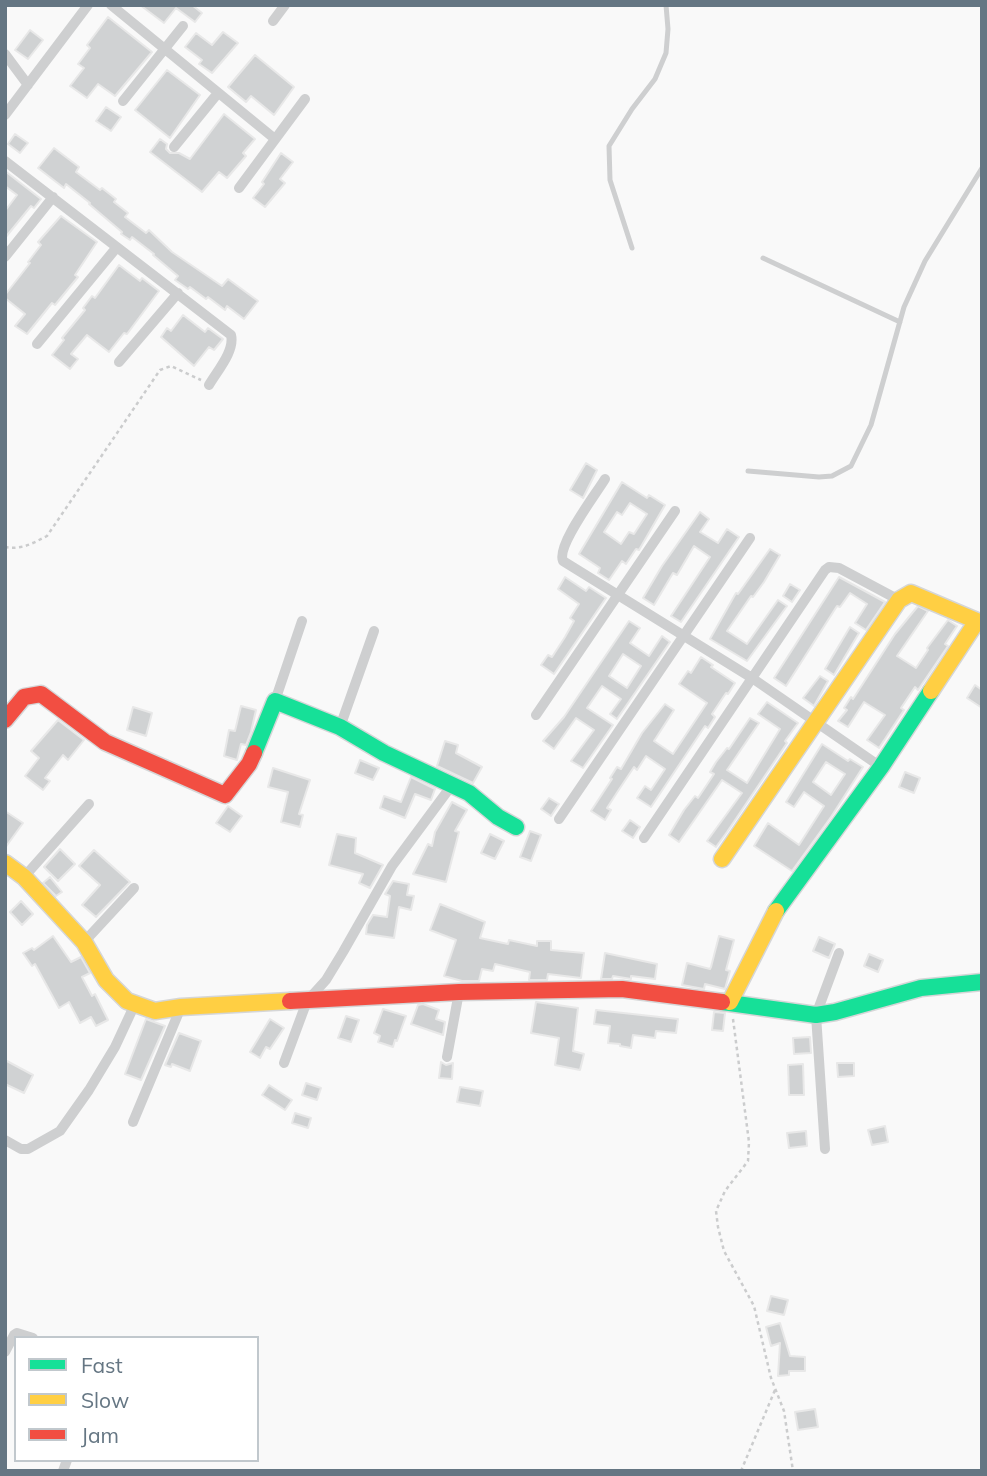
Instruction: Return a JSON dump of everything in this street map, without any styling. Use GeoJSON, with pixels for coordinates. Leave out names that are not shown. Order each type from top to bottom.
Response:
{"type":"FeatureCollection","features":[{"type":"Feature","properties":{"kind":"street"},"geometry":{"type":"LineString","coordinates":[[5,115],[88,5]]}},
{"type":"Feature","properties":{"kind":"street"},"geometry":{"type":"LineString","coordinates":[[111,5],[275,139]]}},
{"type":"Feature","properties":{"kind":"street"},"geometry":{"type":"LineString","coordinates":[[273,21],[285,5]]}},
{"type":"Feature","properties":{"kind":"street"},"geometry":{"type":"LineString","coordinates":[[123,101],[183,26]]}},
{"type":"Feature","properties":{"kind":"street"},"geometry":{"type":"LineString","coordinates":[[5,54],[28,85]]}},
{"type":"Feature","properties":{"kind":"street"},"geometry":{"type":"LineString","coordinates":[[174,147],[219,93]]}},
{"type":"Feature","properties":{"kind":"street"},"geometry":{"type":"LineString","coordinates":[[240,188],[305,99]]}},
{"type":"Feature","properties":{"kind":"street"},"geometry":{"type":"LineString","coordinates":[[5,161],[227,331],[233,338],[231,347],[209,385]]}},
{"type":"Feature","properties":{"kind":"street"},"geometry":{"type":"LineString","coordinates":[[5,257],[53,197]]}},
{"type":"Feature","properties":{"kind":"street"},"geometry":{"type":"LineString","coordinates":[[37,344],[117,247]]}},
{"type":"Feature","properties":{"kind":"street"},"geometry":{"type":"LineString","coordinates":[[119,362],[178,293]]}},
{"type":"Feature","properties":{"kind":"street"},"geometry":{"type":"LineString","coordinates":[[605,479],[569,536],[561,556],[563,561],[752,678],[881,767]]}},
{"type":"Feature","properties":{"kind":"street"},"geometry":{"type":"LineString","coordinates":[[536,715],[675,511]]}},
{"type":"Feature","properties":{"kind":"street"},"geometry":{"type":"LineString","coordinates":[[559,819],[750,538]]}},
{"type":"Feature","properties":{"kind":"street"},"geometry":{"type":"LineString","coordinates":[[644,838],[825,570],[829,567],[839,568],[899,600]]}},
{"type":"Feature","properties":{"kind":"street"},"geometry":{"type":"LineString","coordinates":[[722,859],[899,600],[911,593],[919,594],[977,621],[881,767],[770,919],[730,1002]]}},
{"type":"Feature","properties":{"kind":"street"},"geometry":{"type":"LineString","coordinates":[[5,720],[24,696],[41,694],[105,742],[225,795],[249,764],[275,701],[302,621]]}},
{"type":"Feature","properties":{"kind":"street"},"geometry":{"type":"LineString","coordinates":[[340,727],[374,631]]}},
{"type":"Feature","properties":{"kind":"street"},"geometry":{"type":"LineString","coordinates":[[275,701],[340,727],[384,753],[469,793],[498,817],[516,827]]}},
{"type":"Feature","properties":{"kind":"street"},"geometry":{"type":"LineString","coordinates":[[284,1063],[307,1000],[326,980],[392,866],[452,785]]}},
{"type":"Feature","properties":{"kind":"street"},"geometry":{"type":"LineString","coordinates":[[24,877],[89,804]]}},
{"type":"Feature","properties":{"kind":"street"},"geometry":{"type":"LineString","coordinates":[[5,863],[24,877],[84,942],[106,980],[127,1001],[155,1011],[181,1007],[459,992],[622,989],[816,1015],[921,988],[982,982]]}},
{"type":"Feature","properties":{"kind":"street"},"geometry":{"type":"LineString","coordinates":[[84,942],[134,888]]}},
{"type":"Feature","properties":{"kind":"street"},"geometry":{"type":"LineString","coordinates":[[825,1149],[816,1015],[839,953]]}},
{"type":"Feature","properties":{"kind":"street"},"geometry":{"type":"LineString","coordinates":[[447,1057],[459,992]]}},
{"type":"Feature","properties":{"kind":"street"},"geometry":{"type":"LineString","coordinates":[[5,1140],[21,1149],[29,1149],[60,1131],[115,1046],[135,1004]]}},
{"type":"Feature","properties":{"kind":"street"},"geometry":{"type":"LineString","coordinates":[[133,1122],[181,1007]]}},
{"type":"Feature","properties":{"kind":"street"},"geometry":{"type":"LineString","coordinates":[[5,1352],[14,1335],[20,1336]]}},
{"type":"Feature","properties":{"kind":"lane"},"geometry":{"type":"LineString","coordinates":[[632,248],[610,180],[610,146],[632,109],[655,79],[667,53],[666,5]]}},
{"type":"Feature","properties":{"kind":"lane"},"geometry":{"type":"LineString","coordinates":[[748,471],[819,477],[832,476],[851,466],[870,425],[904,307],[925,261],[982,168]]}},
{"type":"Feature","properties":{"kind":"lane"},"geometry":{"type":"LineString","coordinates":[[763,258],[900,322]]}},
{"type":"Feature","properties":{"kind":"path"},"geometry":{"type":"LineString","coordinates":[[5,547],[25,547],[47,536],[160,370],[171,366],[209,385]]}},
{"type":"Feature","properties":{"kind":"path"},"geometry":{"type":"LineString","coordinates":[[730,1002],[749,1142],[748,1161],[725,1191],[716,1211],[718,1227],[724,1251],[754,1306],[775,1390],[784,1411],[793,1471]]}},
{"type":"Feature","properties":{"kind":"path"},"geometry":{"type":"LineString","coordinates":[[741,1471],[775,1390]]}},
{"type":"Feature","properties":{"kind":"building"},"geometry":{"type":"Polygon","coordinates":[[[140,5],[192,5],[202,13],[195,22],[176,8],[164,23],[140,5]]]}},
{"type":"Feature","properties":{"kind":"building"},"geometry":{"type":"Polygon","coordinates":[[[108,17],[152,52],[115,96],[98,84],[87,98],[70,86],[84,68],[78,64],[90,48],[87,45],[108,17]]]}},
{"type":"Feature","properties":{"kind":"building"},"geometry":{"type":"Polygon","coordinates":[[[30,30],[43,40],[28,59],[15,50],[30,30]]]}},
{"type":"Feature","properties":{"kind":"building"},"geometry":{"type":"Polygon","coordinates":[[[223,32],[238,43],[212,73],[199,64],[202,60],[185,47],[196,33],[212,45],[223,32]]]}},
{"type":"Feature","properties":{"kind":"building"},"geometry":{"type":"Polygon","coordinates":[[[255,55],[294,87],[274,115],[251,96],[246,102],[228,87],[255,55]]]}},
{"type":"Feature","properties":{"kind":"building"},"geometry":{"type":"Polygon","coordinates":[[[167,70],[200,95],[170,138],[135,110],[167,70]]]}},
{"type":"Feature","properties":{"kind":"building"},"geometry":{"type":"Polygon","coordinates":[[[106,107],[121,117],[111,131],[96,121],[106,107]]]}},
{"type":"Feature","properties":{"kind":"building"},"geometry":{"type":"Polygon","coordinates":[[[224,114],[255,139],[243,153],[246,156],[227,178],[219,172],[202,192],[150,152],[160,139],[167,144],[166,149],[170,153],[179,153],[190,159],[224,114]]]}},
{"type":"Feature","properties":{"kind":"building"},"geometry":{"type":"Polygon","coordinates":[[[15,134],[28,143],[20,153],[8,144],[15,134]]]}},
{"type":"Feature","properties":{"kind":"building"},"geometry":{"type":"Polygon","coordinates":[[[54,148],[79,167],[76,172],[116,199],[114,202],[128,213],[125,217],[146,233],[149,230],[172,252],[222,286],[228,279],[258,301],[244,319],[227,306],[225,310],[208,297],[206,299],[175,280],[178,276],[154,254],[132,237],[130,240],[121,234],[122,232],[66,184],[64,188],[38,168],[54,148]]]}},
{"type":"Feature","properties":{"kind":"building"},"geometry":{"type":"Polygon","coordinates":[[[281,153],[293,162],[280,179],[285,183],[265,207],[253,198],[281,153]]]}},
{"type":"Feature","properties":{"kind":"building"},"geometry":{"type":"Polygon","coordinates":[[[5,171],[41,199],[34,208],[31,206],[5,238],[5,211],[17,195],[5,186],[5,171]]]}},
{"type":"Feature","properties":{"kind":"building"},"geometry":{"type":"Polygon","coordinates":[[[61,216],[97,242],[75,275],[78,277],[27,334],[15,326],[25,314],[5,298],[5,295],[30,263],[28,262],[41,245],[38,242],[61,216]]]}},
{"type":"Feature","properties":{"kind":"building"},"geometry":{"type":"Polygon","coordinates":[[[119,265],[159,291],[127,334],[124,333],[109,352],[87,335],[71,354],[78,359],[70,369],[52,355],[85,310],[83,308],[92,296],[95,298],[119,265]]]}},
{"type":"Feature","properties":{"kind":"building"},"geometry":{"type":"Polygon","coordinates":[[[183,315],[205,332],[208,328],[223,339],[214,350],[209,347],[194,366],[161,337],[167,328],[171,331],[183,315]]]}},
{"type":"Feature","properties":{"kind":"building"},"geometry":{"type":"Polygon","coordinates":[[[586,463],[597,470],[583,498],[570,490],[586,463]]]}},
{"type":"Feature","properties":{"kind":"building"},"geometry":{"type":"Polygon","coordinates":[[[622,482],[647,498],[649,495],[665,505],[639,550],[636,549],[626,564],[622,561],[609,580],[598,573],[600,568],[579,554],[622,482]],[[630,503],[622,515],[617,512],[604,532],[621,544],[629,532],[634,534],[647,514],[630,503]]]}},
{"type":"Feature","properties":{"kind":"building"},"geometry":{"type":"Polygon","coordinates":[[[700,512],[709,519],[700,532],[718,543],[727,529],[739,537],[681,622],[671,616],[710,557],[694,546],[677,575],[673,573],[654,605],[643,598],[700,512]]]}},
{"type":"Feature","properties":{"kind":"building"},"geometry":{"type":"Polygon","coordinates":[[[770,549],[780,555],[764,582],[727,631],[747,644],[778,600],[787,606],[747,661],[710,639],[736,593],[738,594],[770,549]]]}},
{"type":"Feature","properties":{"kind":"building"},"geometry":{"type":"Polygon","coordinates":[[[565,577],[586,591],[589,587],[606,598],[554,674],[541,665],[548,655],[552,657],[565,637],[574,621],[570,618],[579,604],[558,589],[565,577]]]}},
{"type":"Feature","properties":{"kind":"building"},"geometry":{"type":"Polygon","coordinates":[[[839,577],[885,602],[866,630],[855,623],[867,604],[850,593],[840,607],[837,606],[786,686],[774,678],[839,577]]]}},
{"type":"Feature","properties":{"kind":"building"},"geometry":{"type":"Polygon","coordinates":[[[790,584],[800,590],[792,602],[783,596],[790,584]]]}},
{"type":"Feature","properties":{"kind":"building"},"geometry":{"type":"Polygon","coordinates":[[[918,606],[928,611],[897,656],[916,668],[948,620],[957,626],[945,644],[948,646],[918,690],[915,687],[901,708],[904,710],[879,748],[867,740],[885,715],[864,702],[848,727],[838,721],[847,710],[844,708],[851,697],[853,699],[895,634],[918,606]]]}},
{"type":"Feature","properties":{"kind":"building"},"geometry":{"type":"Polygon","coordinates":[[[629,621],[640,628],[630,643],[649,656],[662,636],[670,642],[617,719],[610,714],[621,699],[602,686],[587,708],[613,725],[583,768],[571,761],[594,730],[576,718],[554,749],[543,741],[564,717],[629,621]],[[623,654],[609,676],[627,688],[641,666],[623,654]]]}},
{"type":"Feature","properties":{"kind":"building"},"geometry":{"type":"Polygon","coordinates":[[[850,627],[859,633],[834,675],[825,669],[850,627]]]}},
{"type":"Feature","properties":{"kind":"building"},"geometry":{"type":"Polygon","coordinates":[[[701,657],[735,683],[712,714],[715,717],[708,728],[705,726],[651,807],[637,798],[645,786],[651,790],[665,769],[646,756],[637,770],[634,767],[607,808],[611,810],[605,820],[591,811],[617,767],[621,769],[642,733],[665,704],[674,710],[654,741],[673,754],[707,703],[679,684],[688,671],[691,673],[701,657]]]}},
{"type":"Feature","properties":{"kind":"building"},"geometry":{"type":"Polygon","coordinates":[[[820,676],[828,681],[814,706],[803,698],[820,676]]]}},
{"type":"Feature","properties":{"kind":"building"},"geometry":{"type":"Polygon","coordinates":[[[975,685],[982,690],[982,708],[967,698],[975,685]]]}},
{"type":"Feature","properties":{"kind":"building"},"geometry":{"type":"Polygon","coordinates":[[[767,702],[798,723],[785,741],[787,743],[716,847],[707,841],[742,793],[722,780],[679,842],[669,835],[684,810],[695,796],[698,798],[714,774],[710,772],[716,762],[727,748],[729,749],[750,718],[759,723],[727,770],[747,783],[780,729],[758,714],[767,702]]]}},
{"type":"Feature","properties":{"kind":"building"},"geometry":{"type":"Polygon","coordinates":[[[241,706],[256,710],[251,732],[246,745],[241,744],[237,760],[224,756],[229,730],[235,731],[241,706]]]}},
{"type":"Feature","properties":{"kind":"building"},"geometry":{"type":"Polygon","coordinates":[[[133,707],[152,713],[146,736],[127,730],[133,707]]]}},
{"type":"Feature","properties":{"kind":"building"},"geometry":{"type":"Polygon","coordinates":[[[58,720],[84,740],[68,760],[63,755],[45,778],[50,781],[43,790],[25,776],[39,758],[31,751],[58,720]]]}},
{"type":"Feature","properties":{"kind":"building"},"geometry":{"type":"Polygon","coordinates":[[[445,741],[458,745],[456,753],[482,767],[473,783],[437,766],[445,741]]]}},
{"type":"Feature","properties":{"kind":"building"},"geometry":{"type":"Polygon","coordinates":[[[822,744],[848,761],[850,759],[863,767],[792,871],[754,846],[768,823],[799,845],[824,806],[804,792],[794,807],[786,802],[822,744]],[[826,762],[813,782],[831,795],[845,774],[826,762]]]}},
{"type":"Feature","properties":{"kind":"building"},"geometry":{"type":"Polygon","coordinates":[[[360,760],[379,768],[373,780],[355,773],[360,760]]]}},
{"type":"Feature","properties":{"kind":"building"},"geometry":{"type":"Polygon","coordinates":[[[273,768],[310,780],[299,814],[303,815],[300,827],[281,822],[288,792],[268,787],[273,768]]]}},
{"type":"Feature","properties":{"kind":"building"},"geometry":{"type":"Polygon","coordinates":[[[905,772],[920,778],[914,793],[899,787],[905,772]]]}},
{"type":"Feature","properties":{"kind":"building"},"geometry":{"type":"Polygon","coordinates":[[[411,777],[435,789],[431,800],[415,794],[405,818],[380,808],[384,796],[401,802],[411,777]]]}},
{"type":"Feature","properties":{"kind":"building"},"geometry":{"type":"Polygon","coordinates":[[[549,798],[559,804],[551,816],[541,809],[549,798]]]}},
{"type":"Feature","properties":{"kind":"building"},"geometry":{"type":"Polygon","coordinates":[[[452,802],[467,810],[455,831],[459,832],[446,882],[413,874],[428,844],[432,846],[435,832],[452,802]]]}},
{"type":"Feature","properties":{"kind":"building"},"geometry":{"type":"Polygon","coordinates":[[[228,806],[242,816],[230,832],[216,823],[228,806]]]}},
{"type":"Feature","properties":{"kind":"building"},"geometry":{"type":"Polygon","coordinates":[[[5,811],[23,823],[5,848],[5,811]]]}},
{"type":"Feature","properties":{"kind":"building"},"geometry":{"type":"Polygon","coordinates":[[[630,820],[640,827],[633,838],[622,831],[630,820]]]}},
{"type":"Feature","properties":{"kind":"building"},"geometry":{"type":"Polygon","coordinates":[[[530,831],[541,835],[531,861],[520,857],[530,831]]]}},
{"type":"Feature","properties":{"kind":"building"},"geometry":{"type":"Polygon","coordinates":[[[337,834],[356,838],[355,853],[383,865],[370,888],[359,883],[363,874],[329,865],[337,834]]]}},
{"type":"Feature","properties":{"kind":"building"},"geometry":{"type":"Polygon","coordinates":[[[490,834],[504,841],[495,859],[481,853],[490,834]]]}},
{"type":"Feature","properties":{"kind":"building"},"geometry":{"type":"Polygon","coordinates":[[[60,849],[75,864],[58,881],[44,867],[60,849]]]}},
{"type":"Feature","properties":{"kind":"building"},"geometry":{"type":"Polygon","coordinates":[[[94,850],[130,882],[96,917],[82,905],[100,885],[79,866],[94,850]]]}},
{"type":"Feature","properties":{"kind":"building"},"geometry":{"type":"Polygon","coordinates":[[[50,877],[62,892],[56,896],[43,883],[50,877]]]}},
{"type":"Feature","properties":{"kind":"building"},"geometry":{"type":"Polygon","coordinates":[[[393,881],[409,884],[407,895],[414,896],[411,910],[399,907],[394,938],[366,934],[367,925],[373,915],[387,917],[390,896],[385,894],[393,881]]]}},
{"type":"Feature","properties":{"kind":"building"},"geometry":{"type":"Polygon","coordinates":[[[21,901],[33,914],[22,925],[10,912],[21,901]]]}},
{"type":"Feature","properties":{"kind":"building"},"geometry":{"type":"Polygon","coordinates":[[[440,904],[485,922],[480,938],[537,946],[537,941],[551,941],[551,950],[584,953],[581,978],[548,974],[547,980],[529,980],[530,972],[495,964],[493,971],[482,969],[479,981],[462,981],[444,976],[456,940],[430,930],[440,904]]]}},
{"type":"Feature","properties":{"kind":"building"},"geometry":{"type":"Polygon","coordinates":[[[53,936],[71,962],[81,957],[90,973],[82,977],[92,996],[95,994],[108,1020],[96,1026],[91,1017],[80,1023],[69,1002],[59,1008],[35,964],[32,966],[23,953],[32,948],[34,950],[53,936]]]}},
{"type":"Feature","properties":{"kind":"building"},"geometry":{"type":"Polygon","coordinates":[[[719,936],[734,940],[726,970],[730,971],[725,989],[705,984],[704,989],[682,985],[687,963],[710,969],[719,936]]]}},
{"type":"Feature","properties":{"kind":"building"},"geometry":{"type":"Polygon","coordinates":[[[819,937],[835,944],[829,958],[813,951],[819,937]]]}},
{"type":"Feature","properties":{"kind":"building"},"geometry":{"type":"Polygon","coordinates":[[[605,953],[657,964],[655,979],[613,976],[612,979],[601,979],[605,953]]]}},
{"type":"Feature","properties":{"kind":"building"},"geometry":{"type":"Polygon","coordinates":[[[869,954],[883,960],[878,972],[864,966],[869,954]]]}},
{"type":"Feature","properties":{"kind":"building"},"geometry":{"type":"Polygon","coordinates":[[[536,1002],[578,1008],[573,1051],[584,1054],[580,1070],[555,1065],[559,1038],[531,1033],[536,1002]]]}},
{"type":"Feature","properties":{"kind":"building"},"geometry":{"type":"Polygon","coordinates":[[[423,1004],[439,1010],[436,1019],[445,1022],[443,1035],[411,1024],[418,1005],[423,1004]]]}},
{"type":"Feature","properties":{"kind":"building"},"geometry":{"type":"Polygon","coordinates":[[[383,1009],[406,1016],[393,1047],[378,1042],[380,1036],[374,1033],[383,1009]]]}},
{"type":"Feature","properties":{"kind":"building"},"geometry":{"type":"Polygon","coordinates":[[[596,1010],[678,1019],[676,1033],[656,1031],[655,1038],[633,1035],[631,1048],[608,1043],[610,1026],[594,1024],[596,1010]]]}},
{"type":"Feature","properties":{"kind":"building"},"geometry":{"type":"Polygon","coordinates":[[[714,1012],[725,1013],[723,1031],[712,1030],[714,1012]]]}},
{"type":"Feature","properties":{"kind":"building"},"geometry":{"type":"Polygon","coordinates":[[[346,1016],[359,1020],[351,1042],[338,1038],[346,1016]]]}},
{"type":"Feature","properties":{"kind":"building"},"geometry":{"type":"Polygon","coordinates":[[[146,1019],[165,1026],[141,1080],[125,1074],[146,1019]]]}},
{"type":"Feature","properties":{"kind":"building"},"geometry":{"type":"Polygon","coordinates":[[[270,1019],[284,1028],[270,1049],[266,1047],[260,1058],[250,1052],[270,1019]]]}},
{"type":"Feature","properties":{"kind":"building"},"geometry":{"type":"Polygon","coordinates":[[[179,1033],[201,1041],[190,1071],[172,1064],[171,1067],[165,1065],[179,1033]]]}},
{"type":"Feature","properties":{"kind":"building"},"geometry":{"type":"Polygon","coordinates":[[[810,1037],[811,1053],[794,1054],[793,1038],[810,1037]]]}},
{"type":"Feature","properties":{"kind":"building"},"geometry":{"type":"Polygon","coordinates":[[[5,1060],[33,1075],[24,1093],[5,1084],[5,1060]]]}},
{"type":"Feature","properties":{"kind":"building"},"geometry":{"type":"Polygon","coordinates":[[[441,1062],[446,1065],[453,1063],[452,1079],[439,1078],[441,1062]]]}},
{"type":"Feature","properties":{"kind":"building"},"geometry":{"type":"Polygon","coordinates":[[[837,1063],[854,1063],[854,1076],[838,1077],[837,1063]]]}},
{"type":"Feature","properties":{"kind":"building"},"geometry":{"type":"Polygon","coordinates":[[[803,1064],[804,1095],[789,1095],[788,1065],[803,1064]]]}},
{"type":"Feature","properties":{"kind":"building"},"geometry":{"type":"Polygon","coordinates":[[[306,1083],[321,1088],[317,1100],[302,1095],[306,1083]]]}},
{"type":"Feature","properties":{"kind":"building"},"geometry":{"type":"Polygon","coordinates":[[[269,1085],[292,1100],[285,1110],[262,1095],[269,1085]]]}},
{"type":"Feature","properties":{"kind":"building"},"geometry":{"type":"Polygon","coordinates":[[[460,1087],[483,1091],[480,1106],[457,1102],[460,1087]]]}},
{"type":"Feature","properties":{"kind":"building"},"geometry":{"type":"Polygon","coordinates":[[[295,1113],[311,1118],[308,1128],[292,1123],[295,1113]]]}},
{"type":"Feature","properties":{"kind":"building"},"geometry":{"type":"Polygon","coordinates":[[[885,1126],[888,1142],[872,1145],[868,1130],[885,1126]]]}},
{"type":"Feature","properties":{"kind":"building"},"geometry":{"type":"Polygon","coordinates":[[[806,1131],[807,1146],[789,1148],[787,1133],[806,1131]]]}},
{"type":"Feature","properties":{"kind":"building"},"geometry":{"type":"Polygon","coordinates":[[[771,1296],[788,1300],[784,1315],[767,1311],[771,1296]]]}},
{"type":"Feature","properties":{"kind":"building"},"geometry":{"type":"Polygon","coordinates":[[[780,1323],[790,1356],[805,1357],[805,1371],[789,1371],[789,1375],[778,1376],[780,1343],[771,1346],[766,1327],[780,1323]]]}},
{"type":"Feature","properties":{"kind":"building"},"geometry":{"type":"Polygon","coordinates":[[[815,1409],[818,1427],[798,1430],[795,1412],[815,1409]]]}},
{"type":"Feature","properties":{"kind":"traffic: fast"},"geometry":{"type":"LineString","coordinates":[[776,911],[881,767],[931,691]]}},
{"type":"Feature","properties":{"kind":"traffic: fast"},"geometry":{"type":"LineString","coordinates":[[254,753],[275,701],[340,727],[384,753],[469,793],[498,817],[516,827]]}},
{"type":"Feature","properties":{"kind":"traffic: fast"},"geometry":{"type":"LineString","coordinates":[[722,1002],[816,1015],[921,988],[982,982]]}},
{"type":"Feature","properties":{"kind":"traffic: slow"},"geometry":{"type":"LineString","coordinates":[[722,859],[899,600],[911,593],[977,621],[931,691]]}},
{"type":"Feature","properties":{"kind":"traffic: slow"},"geometry":{"type":"LineString","coordinates":[[5,863],[24,877],[84,942],[106,980],[127,1001],[155,1011],[290,1001]]}},
{"type":"Feature","properties":{"kind":"traffic: slow"},"geometry":{"type":"LineString","coordinates":[[730,1002],[776,911]]}},
{"type":"Feature","properties":{"kind":"traffic: jam"},"geometry":{"type":"LineString","coordinates":[[5,720],[24,697],[41,694],[105,742],[225,795],[249,764],[254,753]]}},
{"type":"Feature","properties":{"kind":"traffic: jam"},"geometry":{"type":"LineString","coordinates":[[290,1001],[459,992],[622,989],[722,1002]]}}]}
